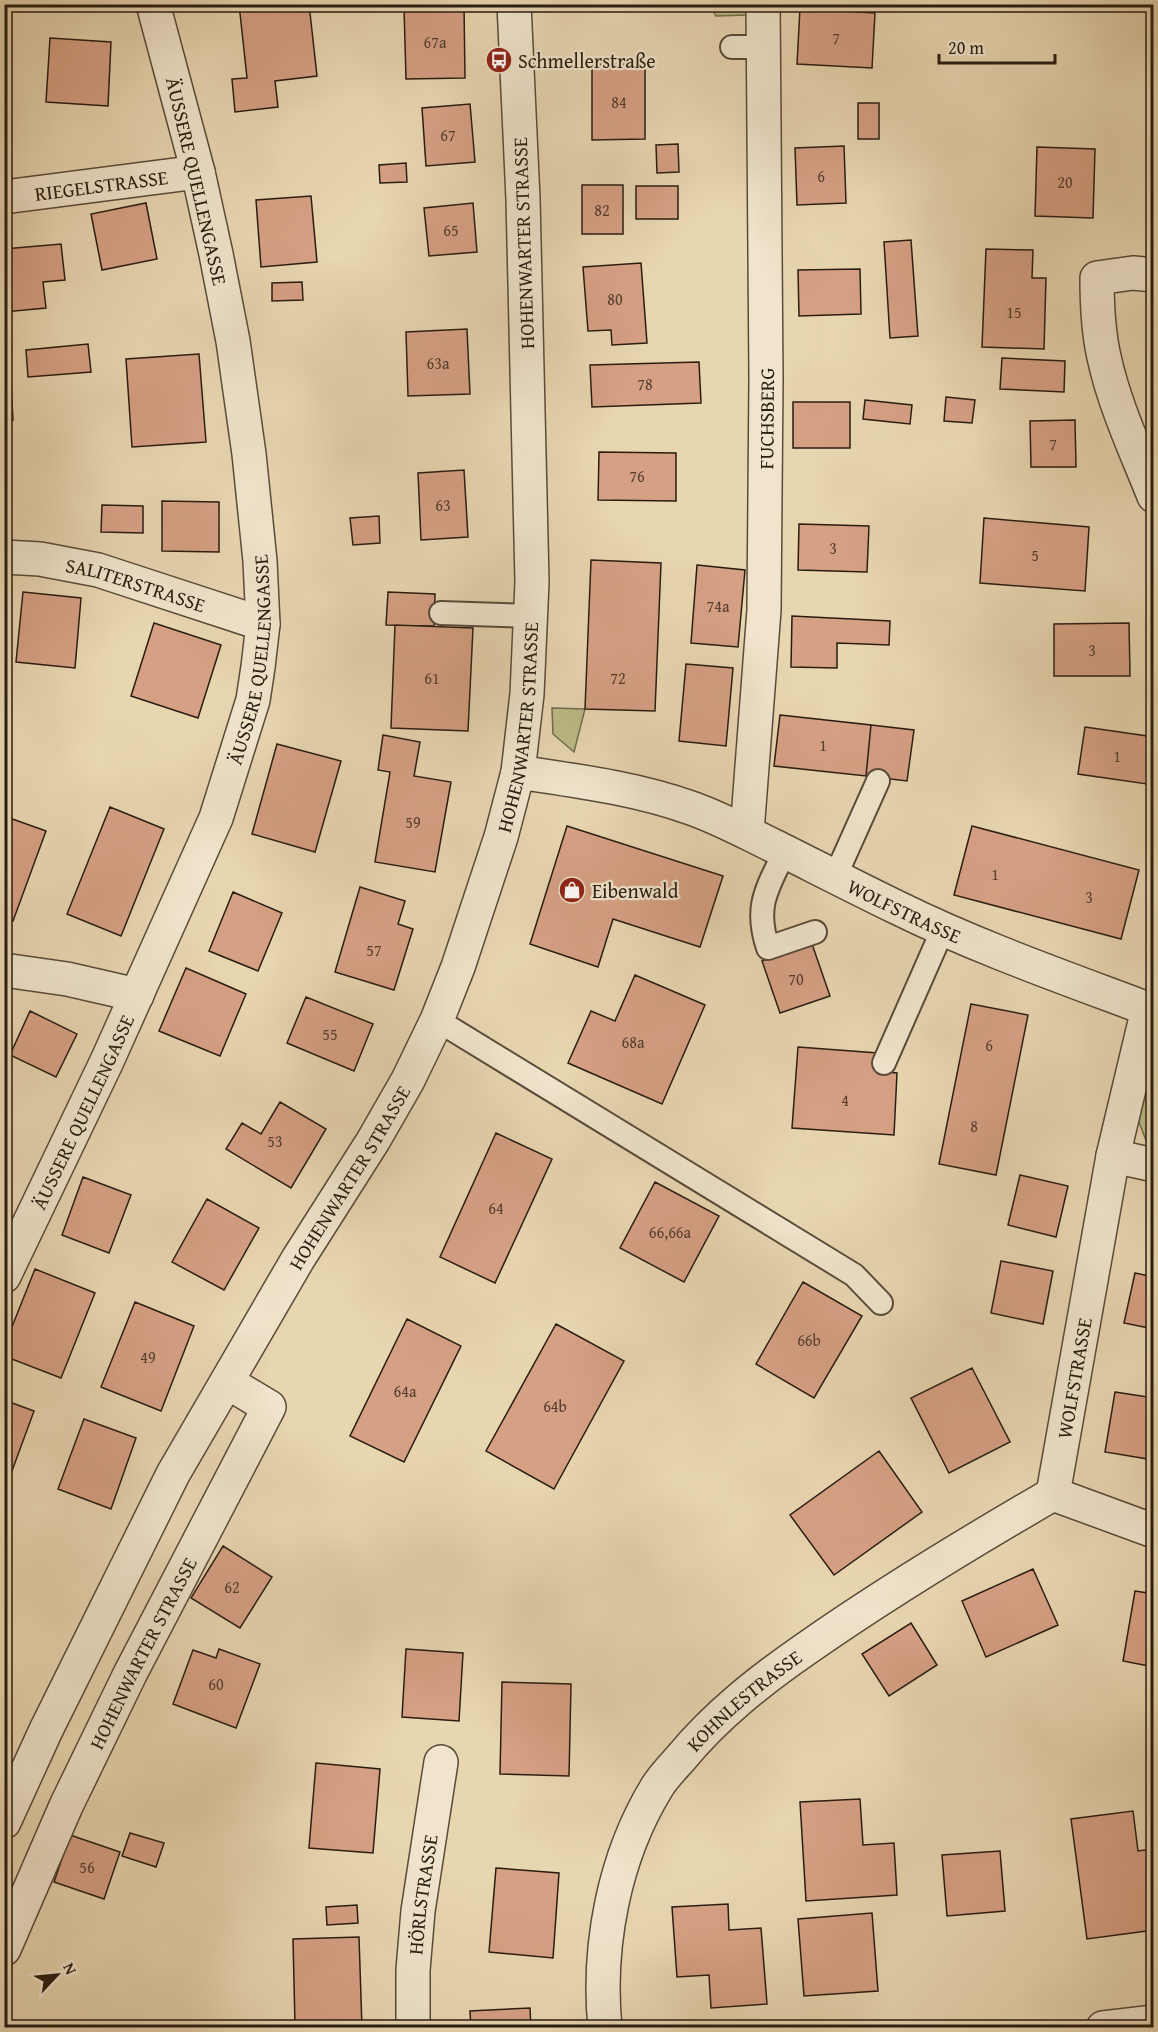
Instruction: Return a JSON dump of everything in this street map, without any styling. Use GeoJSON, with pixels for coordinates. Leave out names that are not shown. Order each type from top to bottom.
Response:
{"type":"FeatureCollection","features":[{"type":"Feature","properties":{"kind":"street","name":"ÄUSSERE QUELLENGASSE"},"geometry":{"type":"LineString","coordinates":[[4,1276],[137,995],[216,818],[253,700],[263,624],[260,561],[248,443],[233,341],[198,172],[153,4]]}},
{"type":"Feature","properties":{"kind":"street","name":"HOHENWARTER STRASSE"},"geometry":{"type":"LineString","coordinates":[[4,1822],[45,1730],[173,1474],[298,1259],[373,1141],[408,1080],[437,1020],[479,906],[501,837],[518,772],[527,694],[532,582],[523,199],[514,4]]}},
{"type":"Feature","properties":{"kind":"street","name":"FUCHSBERG"},"geometry":{"type":"LineString","coordinates":[[747,832],[764,610],[766,378],[747,47],[763,4]]}},
{"type":"Feature","properties":{"kind":"street","name":"RIEGELSTRASSE"},"geometry":{"type":"LineString","coordinates":[[4,197],[198,172]]}},
{"type":"Feature","properties":{"kind":"street"},"geometry":{"type":"LineString","coordinates":[[1154,275],[1133,273],[1097,278],[1097,316],[1104,358],[1121,411],[1154,496]]}},
{"type":"Feature","properties":{"kind":"street","name":"SALITERSTRASSE"},"geometry":{"type":"LineString","coordinates":[[4,557],[40,560],[98,570],[263,624]]}},
{"type":"Feature","properties":{"kind":"street","name":"WOLFSTRASSE"},"geometry":{"type":"LineString","coordinates":[[518,772],[604,784],[693,808],[747,832],[943,929],[1042,969],[1151,1001],[1113,1156],[1053,1494]]}},
{"type":"Feature","properties":{"kind":"street"},"geometry":{"type":"LineString","coordinates":[[4,970],[67,979],[137,995]]}},
{"type":"Feature","properties":{"kind":"street"},"geometry":{"type":"LineString","coordinates":[[1113,1156],[1154,1165]]}},
{"type":"Feature","properties":{"kind":"street","name":"HOHENWARTER STRASSE"},"geometry":{"type":"LineString","coordinates":[[4,1949],[66,1806],[130,1674],[269,1407],[227,1382]]}},
{"type":"Feature","properties":{"kind":"street"},"geometry":{"type":"LineString","coordinates":[[1053,1494],[1154,1530]]}},
{"type":"Feature","properties":{"kind":"street","name":"KOHNLESTRASSE"},"geometry":{"type":"LineString","coordinates":[[605,2028],[603,2013],[609,1915],[621,1868],[637,1825],[658,1785],[687,1750],[716,1719],[754,1686],[874,1602],[1053,1494]]}},
{"type":"Feature","properties":{"kind":"street","name":"HÖRLSTRASSE"},"geometry":{"type":"LineString","coordinates":[[413,2028],[413,1970],[418,1911],[441,1762]]}},
{"type":"Feature","properties":{"kind":"street"},"geometry":{"type":"LineString","coordinates":[[1103,2028],[1154,2022]]}},
{"type":"Feature","properties":{"kind":"lane"},"geometry":{"type":"LineString","coordinates":[[441,613],[531,616]]}},
{"type":"Feature","properties":{"kind":"lane"},"geometry":{"type":"LineString","coordinates":[[835,876],[878,781]]}},
{"type":"Feature","properties":{"kind":"lane"},"geometry":{"type":"LineString","coordinates":[[785,852],[768,887],[761,908],[762,928],[768,948],[815,932]]}},
{"type":"Feature","properties":{"kind":"lane"},"geometry":{"type":"LineString","coordinates":[[884,1063],[943,929]]}},
{"type":"Feature","properties":{"kind":"lane"},"geometry":{"type":"LineString","coordinates":[[437,1020],[854,1275],[881,1303]]}},
{"type":"Feature","properties":{"kind":"green space"},"geometry":{"type":"Polygon","coordinates":[[[710,5],[745,5],[748,15],[716,16],[710,5]]]}},
{"type":"Feature","properties":{"kind":"green space"},"geometry":{"type":"Polygon","coordinates":[[[552,708],[585,709],[574,752],[553,734],[552,708]]]}},
{"type":"Feature","properties":{"kind":"green space"},"geometry":{"type":"Polygon","coordinates":[[[1153,1055],[1153,1154],[1135,1112],[1153,1055]]]}},
{"type":"Feature","properties":{"kind":"building"},"geometry":{"type":"Polygon","coordinates":[[[239,4],[309,4],[317,76],[275,81],[278,107],[235,112],[232,79],[247,78],[239,4]]]}},
{"type":"Feature","properties":{"kind":"building"},"geometry":{"type":"Polygon","coordinates":[[[464,5],[465,78],[406,79],[404,7],[464,5]]]}},
{"type":"Feature","properties":{"kind":"building"},"geometry":{"type":"Polygon","coordinates":[[[800,8],[875,13],[872,68],[797,64],[800,8]]]}},
{"type":"Feature","properties":{"kind":"building"},"geometry":{"type":"Polygon","coordinates":[[[50,38],[111,42],[108,106],[46,102],[50,38]]]}},
{"type":"Feature","properties":{"kind":"building"},"geometry":{"type":"Polygon","coordinates":[[[4,46],[10,136],[4,136],[4,46]]]}},
{"type":"Feature","properties":{"kind":"building"},"geometry":{"type":"Polygon","coordinates":[[[592,64],[645,64],[645,139],[592,140],[592,64]]]}},
{"type":"Feature","properties":{"kind":"building"},"geometry":{"type":"Polygon","coordinates":[[[858,103],[879,103],[879,139],[858,139],[858,103]]]}},
{"type":"Feature","properties":{"kind":"building"},"geometry":{"type":"Polygon","coordinates":[[[470,104],[475,162],[426,166],[422,108],[470,104]]]}},
{"type":"Feature","properties":{"kind":"building"},"geometry":{"type":"Polygon","coordinates":[[[678,144],[679,172],[657,173],[656,145],[678,144]]]}},
{"type":"Feature","properties":{"kind":"building"},"geometry":{"type":"Polygon","coordinates":[[[844,146],[846,203],[797,205],[795,148],[844,146]]]}},
{"type":"Feature","properties":{"kind":"building"},"geometry":{"type":"Polygon","coordinates":[[[1037,147],[1095,149],[1093,218],[1035,216],[1037,147]]]}},
{"type":"Feature","properties":{"kind":"building"},"geometry":{"type":"Polygon","coordinates":[[[406,163],[407,182],[380,183],[379,165],[406,163]]]}},
{"type":"Feature","properties":{"kind":"building"},"geometry":{"type":"Polygon","coordinates":[[[582,185],[623,185],[623,234],[582,234],[582,185]]]}},
{"type":"Feature","properties":{"kind":"building"},"geometry":{"type":"Polygon","coordinates":[[[636,186],[678,186],[678,219],[636,219],[636,186]]]}},
{"type":"Feature","properties":{"kind":"building"},"geometry":{"type":"Polygon","coordinates":[[[311,196],[317,262],[261,267],[256,200],[311,196]]]}},
{"type":"Feature","properties":{"kind":"building"},"geometry":{"type":"Polygon","coordinates":[[[146,203],[157,259],[102,270],[91,214],[146,203]]]}},
{"type":"Feature","properties":{"kind":"building"},"geometry":{"type":"Polygon","coordinates":[[[473,203],[477,252],[429,256],[424,208],[473,203]]]}},
{"type":"Feature","properties":{"kind":"building"},"geometry":{"type":"Polygon","coordinates":[[[911,240],[918,336],[890,338],[884,242],[911,240]]]}},
{"type":"Feature","properties":{"kind":"building"},"geometry":{"type":"Polygon","coordinates":[[[61,244],[65,280],[43,282],[46,308],[4,312],[4,249],[61,244]]]}},
{"type":"Feature","properties":{"kind":"building"},"geometry":{"type":"Polygon","coordinates":[[[986,249],[1033,250],[1032,278],[1046,278],[1044,349],[982,347],[986,249]]]}},
{"type":"Feature","properties":{"kind":"building"},"geometry":{"type":"Polygon","coordinates":[[[641,263],[647,343],[612,345],[611,330],[588,331],[583,267],[641,263]]]}},
{"type":"Feature","properties":{"kind":"building"},"geometry":{"type":"Polygon","coordinates":[[[860,269],[861,314],[799,316],[798,270],[860,269]]]}},
{"type":"Feature","properties":{"kind":"building"},"geometry":{"type":"Polygon","coordinates":[[[302,282],[303,300],[272,301],[272,283],[302,282]]]}},
{"type":"Feature","properties":{"kind":"building"},"geometry":{"type":"Polygon","coordinates":[[[467,329],[470,394],[408,396],[406,332],[467,329]]]}},
{"type":"Feature","properties":{"kind":"building"},"geometry":{"type":"Polygon","coordinates":[[[88,344],[91,372],[28,377],[26,350],[88,344]]]}},
{"type":"Feature","properties":{"kind":"building"},"geometry":{"type":"Polygon","coordinates":[[[199,354],[206,442],[132,447],[126,359],[199,354]]]}},
{"type":"Feature","properties":{"kind":"building"},"geometry":{"type":"Polygon","coordinates":[[[1002,358],[1065,361],[1064,392],[1000,389],[1002,358]]]}},
{"type":"Feature","properties":{"kind":"building"},"geometry":{"type":"Polygon","coordinates":[[[699,362],[701,403],[592,407],[590,365],[699,362]]]}},
{"type":"Feature","properties":{"kind":"building"},"geometry":{"type":"Polygon","coordinates":[[[4,366],[10,366],[13,420],[4,421],[4,366]]]}},
{"type":"Feature","properties":{"kind":"building"},"geometry":{"type":"Polygon","coordinates":[[[1154,389],[1154,412],[1148,411],[1154,389]]]}},
{"type":"Feature","properties":{"kind":"building"},"geometry":{"type":"Polygon","coordinates":[[[946,397],[975,400],[972,423],[944,421],[946,397]]]}},
{"type":"Feature","properties":{"kind":"building"},"geometry":{"type":"Polygon","coordinates":[[[865,400],[912,405],[910,424],[863,419],[865,400]]]}},
{"type":"Feature","properties":{"kind":"building"},"geometry":{"type":"Polygon","coordinates":[[[793,402],[850,402],[850,448],[793,448],[793,402]]]}},
{"type":"Feature","properties":{"kind":"building"},"geometry":{"type":"Polygon","coordinates":[[[1075,420],[1076,467],[1031,467],[1030,421],[1075,420]]]}},
{"type":"Feature","properties":{"kind":"building"},"geometry":{"type":"Polygon","coordinates":[[[599,452],[676,453],[676,501],[598,500],[599,452]]]}},
{"type":"Feature","properties":{"kind":"building"},"geometry":{"type":"Polygon","coordinates":[[[464,470],[468,537],[421,540],[418,473],[464,470]]]}},
{"type":"Feature","properties":{"kind":"building"},"geometry":{"type":"Polygon","coordinates":[[[162,501],[219,502],[219,552],[162,551],[162,501]]]}},
{"type":"Feature","properties":{"kind":"building"},"geometry":{"type":"Polygon","coordinates":[[[102,505],[143,506],[143,533],[101,532],[102,505]]]}},
{"type":"Feature","properties":{"kind":"building"},"geometry":{"type":"Polygon","coordinates":[[[379,516],[380,543],[353,545],[350,518],[379,516]]]}},
{"type":"Feature","properties":{"kind":"building"},"geometry":{"type":"Polygon","coordinates":[[[984,518],[1089,527],[1085,591],[980,583],[984,518]]]}},
{"type":"Feature","properties":{"kind":"building"},"geometry":{"type":"Polygon","coordinates":[[[799,524],[869,526],[867,572],[798,570],[799,524]]]}},
{"type":"Feature","properties":{"kind":"building"},"geometry":{"type":"Polygon","coordinates":[[[591,560],[661,563],[655,711],[585,709],[591,560]]]}},
{"type":"Feature","properties":{"kind":"building"},"geometry":{"type":"Polygon","coordinates":[[[697,565],[745,570],[738,647],[691,643],[697,565]]]}},
{"type":"Feature","properties":{"kind":"building"},"geometry":{"type":"Polygon","coordinates":[[[23,592],[81,598],[75,668],[16,662],[23,592]]]}},
{"type":"Feature","properties":{"kind":"building"},"geometry":{"type":"Polygon","coordinates":[[[388,592],[435,594],[434,626],[386,625],[388,592]]]}},
{"type":"Feature","properties":{"kind":"building"},"geometry":{"type":"Polygon","coordinates":[[[792,616],[890,621],[889,645],[837,643],[837,668],[791,667],[792,616]]]}},
{"type":"Feature","properties":{"kind":"building"},"geometry":{"type":"Polygon","coordinates":[[[154,623],[221,645],[198,718],[131,696],[154,623]]]}},
{"type":"Feature","properties":{"kind":"building"},"geometry":{"type":"Polygon","coordinates":[[[1129,623],[1130,676],[1054,676],[1054,624],[1129,623]]]}},
{"type":"Feature","properties":{"kind":"building"},"geometry":{"type":"Polygon","coordinates":[[[395,625],[473,628],[468,731],[391,728],[395,625]]]}},
{"type":"Feature","properties":{"kind":"building"},"geometry":{"type":"Polygon","coordinates":[[[686,664],[733,668],[726,746],[679,741],[686,664]]]}},
{"type":"Feature","properties":{"kind":"building"},"geometry":{"type":"Polygon","coordinates":[[[780,715],[871,725],[866,776],[774,766],[780,715]]]}},
{"type":"Feature","properties":{"kind":"building"},"geometry":{"type":"Polygon","coordinates":[[[871,725],[914,730],[907,781],[866,776],[871,725]]]}},
{"type":"Feature","properties":{"kind":"building"},"geometry":{"type":"Polygon","coordinates":[[[1085,727],[1154,737],[1154,785],[1078,774],[1085,727]]]}},
{"type":"Feature","properties":{"kind":"building"},"geometry":{"type":"Polygon","coordinates":[[[383,735],[420,742],[414,776],[451,782],[435,872],[375,862],[390,772],[378,770],[383,735]]]}},
{"type":"Feature","properties":{"kind":"building"},"geometry":{"type":"Polygon","coordinates":[[[277,744],[341,761],[315,852],[252,834],[277,744]]]}},
{"type":"Feature","properties":{"kind":"building"},"geometry":{"type":"Polygon","coordinates":[[[110,807],[164,829],[121,936],[67,914],[110,807]]]}},
{"type":"Feature","properties":{"kind":"building"},"geometry":{"type":"Polygon","coordinates":[[[4,816],[46,831],[13,921],[4,917],[4,816]]]}},
{"type":"Feature","properties":{"kind":"building"},"geometry":{"type":"Polygon","coordinates":[[[567,826],[723,876],[700,947],[613,919],[598,967],[530,944],[567,826]]]}},
{"type":"Feature","properties":{"kind":"building"},"geometry":{"type":"Polygon","coordinates":[[[972,826],[1139,870],[1121,939],[954,895],[972,826]]]}},
{"type":"Feature","properties":{"kind":"building"},"geometry":{"type":"Polygon","coordinates":[[[360,887],[405,901],[398,924],[413,929],[394,990],[335,972],[360,887]]]}},
{"type":"Feature","properties":{"kind":"building"},"geometry":{"type":"Polygon","coordinates":[[[233,892],[282,913],[258,971],[209,951],[233,892]]]}},
{"type":"Feature","properties":{"kind":"building"},"geometry":{"type":"Polygon","coordinates":[[[812,944],[830,996],[780,1013],[762,961],[812,944]]]}},
{"type":"Feature","properties":{"kind":"building"},"geometry":{"type":"Polygon","coordinates":[[[186,968],[246,994],[220,1056],[159,1031],[186,968]]]}},
{"type":"Feature","properties":{"kind":"building"},"geometry":{"type":"Polygon","coordinates":[[[635,975],[705,1005],[662,1104],[568,1063],[591,1011],[615,1021],[635,975]]]}},
{"type":"Feature","properties":{"kind":"building"},"geometry":{"type":"Polygon","coordinates":[[[306,997],[373,1024],[354,1071],[287,1043],[306,997]]]}},
{"type":"Feature","properties":{"kind":"building"},"geometry":{"type":"Polygon","coordinates":[[[971,1004],[1028,1015],[996,1175],[939,1164],[971,1004]]]}},
{"type":"Feature","properties":{"kind":"building"},"geometry":{"type":"Polygon","coordinates":[[[30,1011],[77,1034],[56,1077],[10,1055],[30,1011]]]}},
{"type":"Feature","properties":{"kind":"building"},"geometry":{"type":"Polygon","coordinates":[[[798,1047],[878,1053],[877,1071],[897,1073],[894,1135],[792,1128],[798,1047]]]}},
{"type":"Feature","properties":{"kind":"building"},"geometry":{"type":"Polygon","coordinates":[[[280,1102],[326,1129],[291,1188],[226,1149],[242,1123],[261,1134],[280,1102]]]}},
{"type":"Feature","properties":{"kind":"building"},"geometry":{"type":"Polygon","coordinates":[[[496,1133],[552,1159],[495,1283],[440,1257],[496,1133]]]}},
{"type":"Feature","properties":{"kind":"building"},"geometry":{"type":"Polygon","coordinates":[[[1020,1175],[1068,1186],[1056,1237],[1008,1225],[1020,1175]]]}},
{"type":"Feature","properties":{"kind":"building"},"geometry":{"type":"Polygon","coordinates":[[[83,1177],[131,1195],[109,1253],[62,1235],[83,1177]]]}},
{"type":"Feature","properties":{"kind":"building"},"geometry":{"type":"Polygon","coordinates":[[[655,1182],[719,1216],[684,1282],[620,1248],[655,1182]]]}},
{"type":"Feature","properties":{"kind":"building"},"geometry":{"type":"Polygon","coordinates":[[[207,1199],[259,1228],[224,1290],[172,1262],[207,1199]]]}},
{"type":"Feature","properties":{"kind":"building"},"geometry":{"type":"Polygon","coordinates":[[[1001,1261],[1053,1271],[1043,1324],[991,1313],[1001,1261]]]}},
{"type":"Feature","properties":{"kind":"building"},"geometry":{"type":"Polygon","coordinates":[[[35,1269],[95,1293],[61,1378],[4,1356],[4,1347],[35,1269]]]}},
{"type":"Feature","properties":{"kind":"building"},"geometry":{"type":"Polygon","coordinates":[[[1135,1273],[1154,1277],[1154,1329],[1124,1323],[1135,1273]]]}},
{"type":"Feature","properties":{"kind":"building"},"geometry":{"type":"Polygon","coordinates":[[[803,1282],[862,1316],[814,1398],[756,1364],[803,1282]]]}},
{"type":"Feature","properties":{"kind":"building"},"geometry":{"type":"Polygon","coordinates":[[[135,1302],[194,1326],[161,1411],[101,1387],[135,1302]]]}},
{"type":"Feature","properties":{"kind":"building"},"geometry":{"type":"Polygon","coordinates":[[[407,1319],[461,1346],[404,1462],[350,1436],[407,1319]]]}},
{"type":"Feature","properties":{"kind":"building"},"geometry":{"type":"Polygon","coordinates":[[[556,1324],[624,1361],[554,1489],[486,1451],[556,1324]]]}},
{"type":"Feature","properties":{"kind":"building"},"geometry":{"type":"Polygon","coordinates":[[[972,1368],[1010,1442],[949,1473],[911,1398],[972,1368]]]}},
{"type":"Feature","properties":{"kind":"building"},"geometry":{"type":"Polygon","coordinates":[[[1115,1392],[1154,1398],[1154,1460],[1105,1452],[1115,1392]]]}},
{"type":"Feature","properties":{"kind":"building"},"geometry":{"type":"Polygon","coordinates":[[[4,1400],[34,1411],[9,1479],[4,1477],[4,1400]]]}},
{"type":"Feature","properties":{"kind":"building"},"geometry":{"type":"Polygon","coordinates":[[[84,1419],[136,1438],[111,1509],[58,1489],[84,1419]]]}},
{"type":"Feature","properties":{"kind":"building"},"geometry":{"type":"Polygon","coordinates":[[[879,1451],[922,1512],[834,1575],[790,1515],[879,1451]]]}},
{"type":"Feature","properties":{"kind":"building"},"geometry":{"type":"Polygon","coordinates":[[[223,1546],[272,1577],[240,1628],[191,1598],[223,1546]]]}},
{"type":"Feature","properties":{"kind":"building"},"geometry":{"type":"Polygon","coordinates":[[[1033,1569],[1058,1625],[986,1657],[962,1601],[1033,1569]]]}},
{"type":"Feature","properties":{"kind":"building"},"geometry":{"type":"Polygon","coordinates":[[[1135,1591],[1154,1594],[1154,1667],[1123,1661],[1135,1591]]]}},
{"type":"Feature","properties":{"kind":"building"},"geometry":{"type":"Polygon","coordinates":[[[911,1623],[937,1665],[889,1696],[862,1654],[911,1623]]]}},
{"type":"Feature","properties":{"kind":"building"},"geometry":{"type":"Polygon","coordinates":[[[219,1649],[260,1664],[236,1728],[173,1704],[193,1650],[216,1658],[219,1649]]]}},
{"type":"Feature","properties":{"kind":"building"},"geometry":{"type":"Polygon","coordinates":[[[406,1649],[463,1653],[459,1721],[402,1717],[406,1649]]]}},
{"type":"Feature","properties":{"kind":"building"},"geometry":{"type":"Polygon","coordinates":[[[502,1682],[571,1684],[569,1776],[500,1774],[502,1682]]]}},
{"type":"Feature","properties":{"kind":"building"},"geometry":{"type":"Polygon","coordinates":[[[316,1763],[380,1769],[373,1853],[309,1848],[316,1763]]]}},
{"type":"Feature","properties":{"kind":"building"},"geometry":{"type":"Polygon","coordinates":[[[860,1799],[863,1845],[894,1843],[897,1895],[806,1901],[800,1802],[860,1799]]]}},
{"type":"Feature","properties":{"kind":"building"},"geometry":{"type":"Polygon","coordinates":[[[1133,1811],[1138,1851],[1152,1849],[1154,1930],[1087,1939],[1071,1819],[1133,1811]]]}},
{"type":"Feature","properties":{"kind":"building"},"geometry":{"type":"Polygon","coordinates":[[[130,1833],[164,1843],[156,1867],[122,1856],[130,1833]]]}},
{"type":"Feature","properties":{"kind":"building"},"geometry":{"type":"Polygon","coordinates":[[[70,1835],[120,1852],[104,1899],[54,1882],[70,1835]]]}},
{"type":"Feature","properties":{"kind":"building"},"geometry":{"type":"Polygon","coordinates":[[[1000,1851],[1005,1911],[947,1916],[942,1855],[1000,1851]]]}},
{"type":"Feature","properties":{"kind":"building"},"geometry":{"type":"Polygon","coordinates":[[[496,1868],[559,1873],[553,1958],[489,1952],[496,1868]]]}},
{"type":"Feature","properties":{"kind":"building"},"geometry":{"type":"Polygon","coordinates":[[[728,1904],[729,1930],[761,1928],[767,2004],[711,2008],[709,1975],[677,1977],[672,1907],[728,1904]]]}},
{"type":"Feature","properties":{"kind":"building"},"geometry":{"type":"Polygon","coordinates":[[[357,1905],[358,1923],[327,1925],[326,1907],[357,1905]]]}},
{"type":"Feature","properties":{"kind":"building"},"geometry":{"type":"Polygon","coordinates":[[[872,1913],[878,1991],[804,1996],[798,1919],[872,1913]]]}},
{"type":"Feature","properties":{"kind":"building"},"geometry":{"type":"Polygon","coordinates":[[[359,1937],[362,2028],[328,2028],[328,2025],[295,2026],[293,1939],[359,1937]]]}},
{"type":"Feature","properties":{"kind":"building"},"geometry":{"type":"Polygon","coordinates":[[[530,2008],[531,2028],[471,2028],[470,2011],[530,2008]]]}},
{"type":"Feature","properties":{"kind":"place","name":"Schmellerstraße"},"geometry":{"type":"Point","coordinates":[499,60]}},
{"type":"Feature","properties":{"kind":"place","name":"Eibenwald"},"geometry":{"type":"Point","coordinates":[572,890]}}]}
